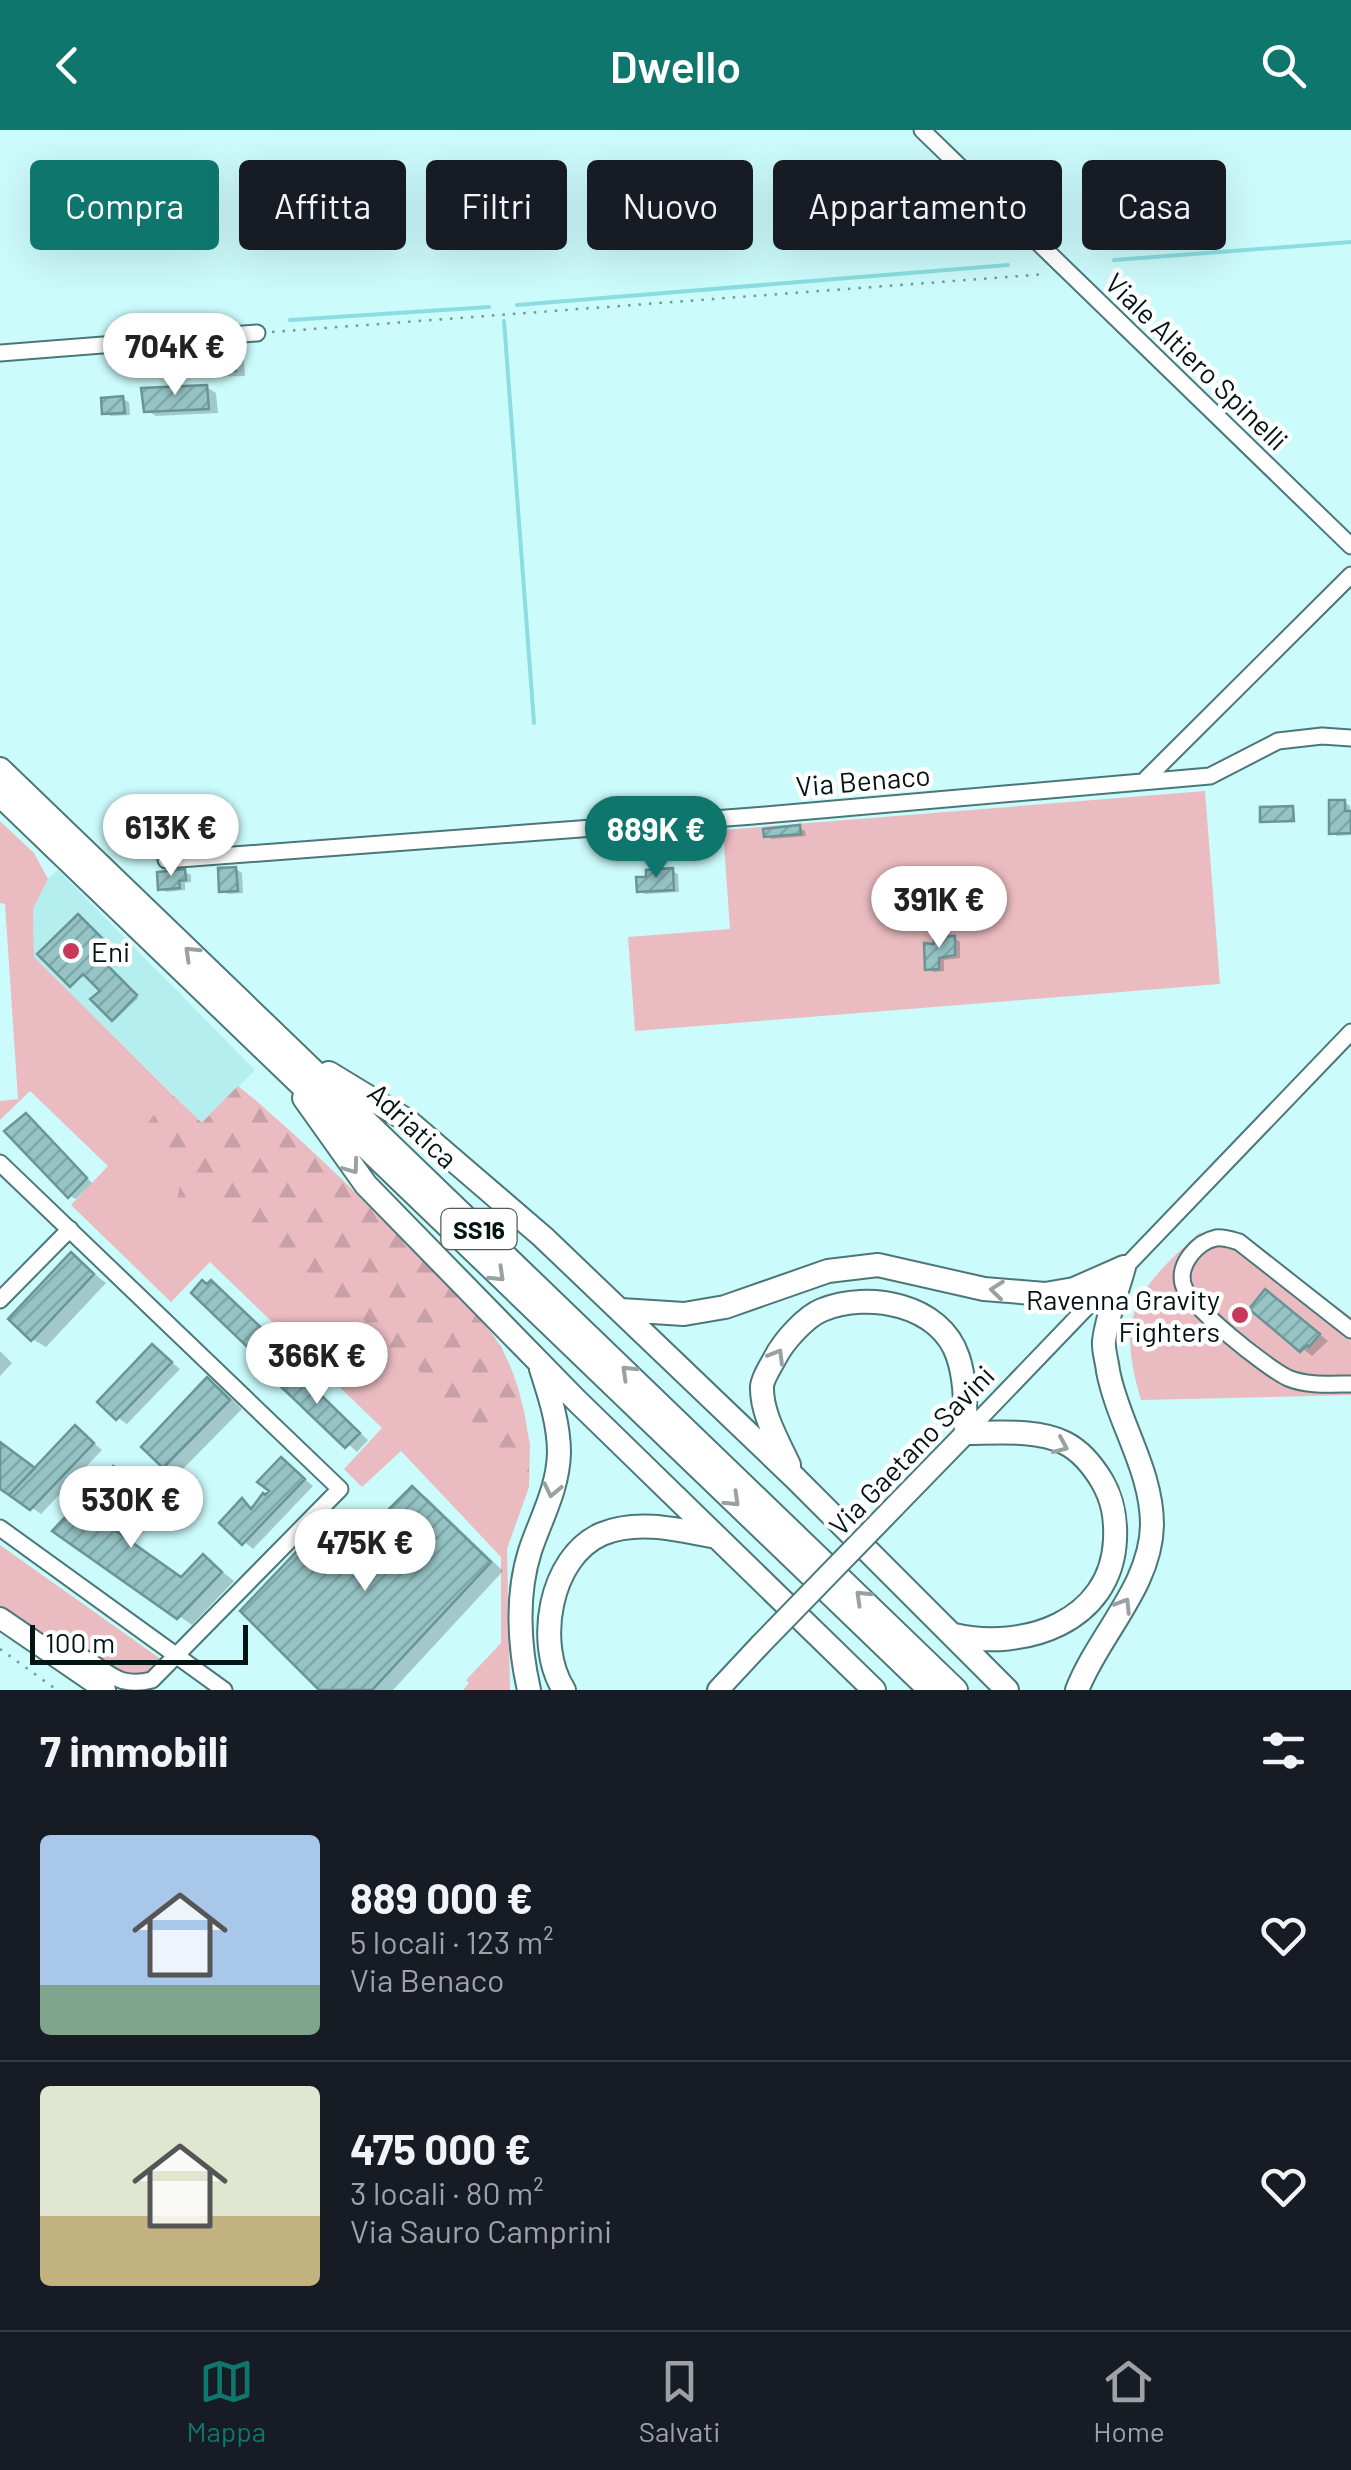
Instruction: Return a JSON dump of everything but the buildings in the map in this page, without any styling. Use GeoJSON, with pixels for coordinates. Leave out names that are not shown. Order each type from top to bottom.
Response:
{"type":"FeatureCollection","features":[{"type":"Feature","properties":{"kind":"highway","name":"Adriatica"},"geometry":{"type":"LineString","coordinates":[[0,770],[930,1690]]}},
{"type":"Feature","properties":{"kind":"highway","name":"Adriatica"},"geometry":{"type":"LineString","coordinates":[[0,794],[282,1053],[956,1690]]}},
{"type":"Feature","properties":{"kind":"highway","name":"SS16"},"geometry":{"type":"LineString","coordinates":[[282,1053],[408,1121],[477,1178],[621,1310],[1008,1690]]}},
{"type":"Feature","properties":{"kind":"highway","name":"SS16"},"geometry":{"type":"LineString","coordinates":[[282,1053],[366,1186],[538,1361],[874,1690]]}},
{"type":"Feature","properties":{"kind":"highway"},"geometry":{"type":"LineString","coordinates":[[621,1310],[684,1314],[725,1307],[828,1272],[878,1265],[984,1289],[1045,1294],[1074,1289],[1124,1267]]}},
{"type":"Feature","properties":{"kind":"highway"},"geometry":{"type":"LineString","coordinates":[[1077,1690],[1104,1634],[1138,1580],[1152,1525],[1143,1470],[1119,1414],[1103,1343],[1124,1267]]}},
{"type":"Feature","properties":{"kind":"highway","name":"SS16"},"geometry":{"type":"LineString","coordinates":[[795,1478],[770,1426],[762,1384],[781,1346],[819,1311],[866,1300],[907,1308],[938,1326],[958,1354],[965,1390],[966,1433]]}},
{"type":"Feature","properties":{"kind":"highway","name":"SS16"},"geometry":{"type":"LineString","coordinates":[[528,1690],[521,1655],[523,1581],[530,1550],[550,1504],[559,1454],[554,1412],[538,1361]]}},
{"type":"Feature","properties":{"kind":"highway"},"geometry":{"type":"LineString","coordinates":[[954,1635],[978,1640],[1016,1640],[1054,1628],[1088,1604],[1106,1582],[1115,1543],[1112,1498],[1093,1465],[1064,1443],[1022,1434],[966,1433]]}},
{"type":"Feature","properties":{"kind":"highway"},"geometry":{"type":"LineString","coordinates":[[564,1690],[557,1678],[547,1630],[554,1592],[572,1559],[600,1535],[639,1526],[716,1537]]}},
{"type":"Feature","properties":{"kind":"main road","name":"Via Gaetano Savini"},"geometry":{"type":"LineString","coordinates":[[718,1690],[966,1433]]}},
{"type":"Feature","properties":{"kind":"main road"},"geometry":{"type":"LineString","coordinates":[[0,1618],[105,1690]]}},
{"type":"Feature","properties":{"kind":"street","name":"Viale Altiero Spinelli"},"geometry":{"type":"LineString","coordinates":[[922,130],[1351,546]]}},
{"type":"Feature","properties":{"kind":"street"},"geometry":{"type":"LineString","coordinates":[[0,353],[256,333]]}},
{"type":"Feature","properties":{"kind":"street"},"geometry":{"type":"LineString","coordinates":[[1146,779],[1351,575]]}},
{"type":"Feature","properties":{"kind":"street","name":"Via Benaco"},"geometry":{"type":"LineString","coordinates":[[166,860],[752,816],[1210,776],[1278,741],[1322,736],[1351,738]]}},
{"type":"Feature","properties":{"kind":"street","name":"Via Gaetano Savini"},"geometry":{"type":"LineString","coordinates":[[966,1433],[1351,1032]]}},
{"type":"Feature","properties":{"kind":"street"},"geometry":{"type":"LineString","coordinates":[[0,1163],[340,1489],[175,1656],[152,1685],[120,1682],[75,1654],[49,1651]]}},
{"type":"Feature","properties":{"kind":"street"},"geometry":{"type":"LineString","coordinates":[[0,1300],[70,1229]]}},
{"type":"Feature","properties":{"kind":"street"},"geometry":{"type":"LineString","coordinates":[[1351,1330],[1239,1242],[1220,1237],[1198,1245],[1186,1262],[1182,1284],[1196,1307],[1245,1346],[1289,1378],[1351,1384]]}},
{"type":"Feature","properties":{"kind":"street"},"geometry":{"type":"LineString","coordinates":[[0,1528],[224,1690]]}},
{"type":"Feature","properties":{"kind":"path"},"geometry":{"type":"LineString","coordinates":[[256,333],[1068,272]]}},
{"type":"Feature","properties":{"kind":"path"},"geometry":{"type":"LineString","coordinates":[[0,1649],[57,1690]]}},
{"type":"Feature","properties":{"kind":"shaded area"},"geometry":{"type":"Polygon","coordinates":[[[58,870],[255,1070],[202,1123],[34,957],[33,909],[48,879],[58,870]]]}},
{"type":"Feature","properties":{"kind":"green space"},"geometry":{"type":"Polygon","coordinates":[[[1205,791],[1220,984],[635,1031],[628,937],[730,929],[723,830],[1205,791]]]}},
{"type":"Feature","properties":{"kind":"green space"},"geometry":{"type":"Polygon","coordinates":[[[0,821],[34,853],[48,879],[33,909],[34,957],[201,1123],[238,1086],[260,1104],[407,1244],[483,1322],[502,1348],[524,1411],[530,1445],[529,1487],[507,1549],[510,1690],[463,1690],[469,1683],[466,1680],[501,1643],[501,1557],[401,1451],[362,1487],[344,1469],[382,1428],[210,1262],[171,1302],[71,1205],[108,1166],[30,1091],[0,1120],[0,1101],[18,1099],[5,904],[0,903],[0,821]]]}},
{"type":"Feature","properties":{"kind":"green space"},"geometry":{"type":"Polygon","coordinates":[[[238,1086],[359,1196],[493,1335],[520,1397],[527,1433],[529,1487],[470,1420],[434,1392],[406,1352],[382,1347],[362,1317],[347,1320],[310,1287],[280,1271],[207,1202],[189,1211],[177,1201],[180,1184],[174,1160],[150,1158],[141,1131],[174,1096],[202,1123],[238,1086]]]}},
{"type":"Feature","properties":{"kind":"green space","name":"Ravenna Gravity Fighters"},"geometry":{"type":"Polygon","coordinates":[[[1234,1232],[1351,1317],[1351,1395],[1141,1400],[1130,1345],[1137,1305],[1160,1271],[1199,1233],[1234,1232]]]}},
{"type":"Feature","properties":{"kind":"green space"},"geometry":{"type":"Polygon","coordinates":[[[0,1545],[162,1660],[145,1677],[126,1675],[87,1662],[32,1629],[0,1606],[0,1545]]]}},
{"type":"Feature","properties":{"kind":"waterway"},"geometry":{"type":"LineString","coordinates":[[1114,260],[1351,242]]}},
{"type":"Feature","properties":{"kind":"waterway"},"geometry":{"type":"LineString","coordinates":[[517,305],[1008,265]]}},
{"type":"Feature","properties":{"kind":"waterway"},"geometry":{"type":"LineString","coordinates":[[290,320],[489,307]]}},
{"type":"Feature","properties":{"kind":"waterway"},"geometry":{"type":"LineString","coordinates":[[504,321],[534,723]]}},
{"type":"Feature","properties":{"kind":"place","name":"Eni"},"geometry":{"type":"Point","coordinates":[71,951]}},
{"type":"Feature","properties":{"kind":"place","name":"Ravenna Gravity Fighters"},"geometry":{"type":"Point","coordinates":[1240,1315]}}]}
